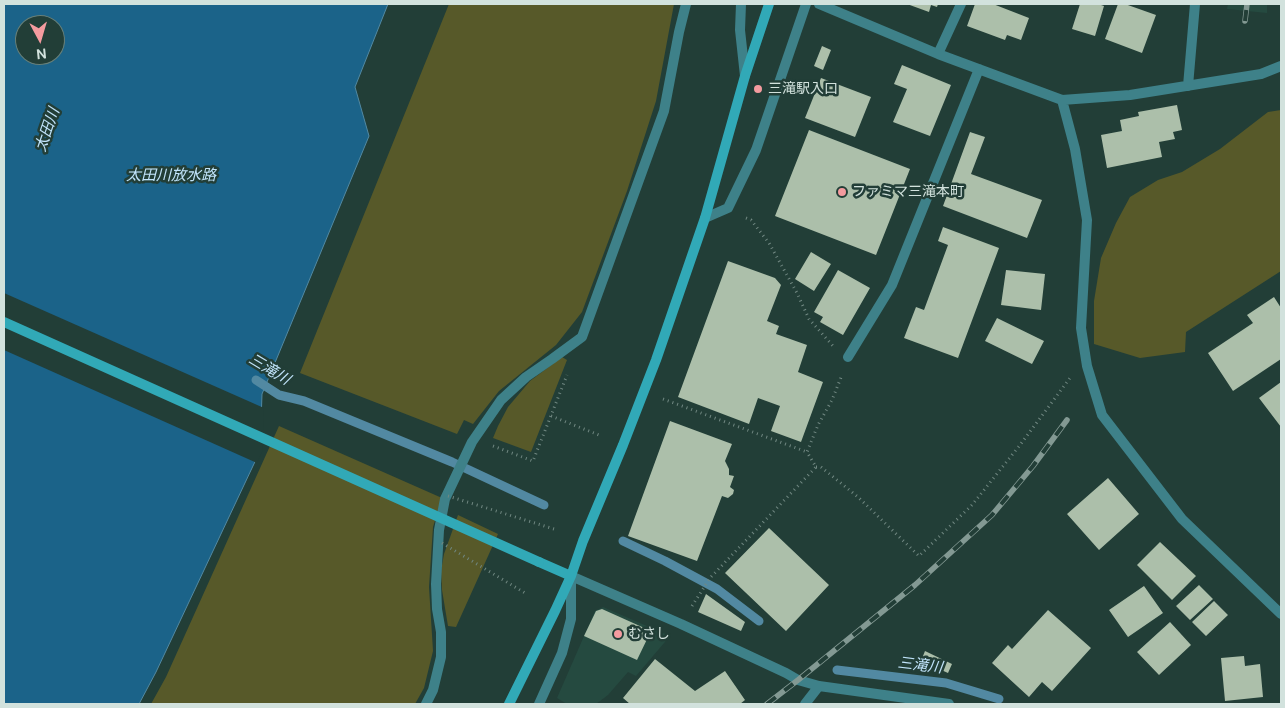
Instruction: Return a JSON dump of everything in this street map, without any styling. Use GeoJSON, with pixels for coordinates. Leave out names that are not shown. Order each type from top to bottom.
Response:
{"type":"FeatureCollection","features":[{"type":"Feature","properties":{"kind":"street"},"geometry":{"type":"LineString","coordinates":[[426,704],[433,690],[441,657],[441,632],[437,609],[436,584],[439,530],[446,499],[473,440],[501,400],[526,376],[582,337],[664,112],[686,4]]}},
{"type":"Feature","properties":{"kind":"street"},"geometry":{"type":"LineString","coordinates":[[741,4],[740,30],[745,76]]}},
{"type":"Feature","properties":{"kind":"street"},"geometry":{"type":"LineString","coordinates":[[509,704],[571,576],[583,541],[656,360],[705,218],[745,76],[769,4]]}},
{"type":"Feature","properties":{"kind":"street"},"geometry":{"type":"LineString","coordinates":[[705,218],[728,208],[756,150],[806,4]]}},
{"type":"Feature","properties":{"kind":"street"},"geometry":{"type":"LineString","coordinates":[[818,4],[938,54],[1062,100],[1130,95],[1188,86],[1262,74],[1281,66]]}},
{"type":"Feature","properties":{"kind":"street"},"geometry":{"type":"LineString","coordinates":[[938,54],[961,4]]}},
{"type":"Feature","properties":{"kind":"street"},"geometry":{"type":"LineString","coordinates":[[1188,86],[1195,4]]}},
{"type":"Feature","properties":{"kind":"street"},"geometry":{"type":"LineString","coordinates":[[848,357],[892,285],[979,69]]}},
{"type":"Feature","properties":{"kind":"street"},"geometry":{"type":"LineString","coordinates":[[1062,100],[1076,149],[1087,220],[1081,328],[1087,366],[1102,415],[1182,519],[1281,614]]}},
{"type":"Feature","properties":{"kind":"street"},"geometry":{"type":"LineString","coordinates":[[4,322],[690,628],[798,680],[819,686],[949,704]]}},
{"type":"Feature","properties":{"kind":"street"},"geometry":{"type":"LineString","coordinates":[[539,704],[562,653],[571,619],[571,576]]}},
{"type":"Feature","properties":{"kind":"street"},"geometry":{"type":"LineString","coordinates":[[805,704],[819,686]]}},
{"type":"Feature","properties":{"kind":"path"},"geometry":{"type":"LineString","coordinates":[[728,208],[751,220],[769,242],[809,319],[835,349],[848,357],[832,400],[806,452]]}},
{"type":"Feature","properties":{"kind":"path"},"geometry":{"type":"LineString","coordinates":[[663,399],[806,452],[816,466],[858,497],[919,556],[972,505],[1070,379],[1087,366]]}},
{"type":"Feature","properties":{"kind":"path"},"geometry":{"type":"LineString","coordinates":[[473,440],[533,461],[568,372]]}},
{"type":"Feature","properties":{"kind":"path"},"geometry":{"type":"LineString","coordinates":[[551,416],[599,435]]}},
{"type":"Feature","properties":{"kind":"path"},"geometry":{"type":"LineString","coordinates":[[703,588],[710,578],[816,466]]}},
{"type":"Feature","properties":{"kind":"shaded area"},"geometry":{"type":"Polygon","coordinates":[[[1228,4],[1267,4],[1267,13],[1227,9],[1228,4]]]}},
{"type":"Feature","properties":{"kind":"shaded area"},"geometry":{"type":"Polygon","coordinates":[[[603,607],[670,636],[636,676],[628,672],[608,695],[596,704],[567,704],[557,698],[595,611],[603,607]]]}},
{"type":"Feature","properties":{"kind":"green space"},"geometry":{"type":"Polygon","coordinates":[[[449,4],[674,4],[656,101],[627,191],[582,312],[556,345],[499,391],[473,424],[464,420],[457,434],[300,373],[449,4]]]}},
{"type":"Feature","properties":{"kind":"green space"},"geometry":{"type":"Polygon","coordinates":[[[1281,110],[1281,271],[1186,332],[1185,352],[1140,358],[1094,344],[1094,301],[1101,258],[1130,197],[1158,180],[1182,172],[1220,149],[1268,112],[1281,110]]]}},
{"type":"Feature","properties":{"kind":"green space"},"geometry":{"type":"Polygon","coordinates":[[[562,357],[567,360],[531,452],[493,438],[508,407],[530,381],[562,357]]]}},
{"type":"Feature","properties":{"kind":"green space"},"geometry":{"type":"Polygon","coordinates":[[[279,426],[442,498],[433,527],[429,587],[433,651],[424,688],[415,704],[151,704],[166,677],[279,426]]]}},
{"type":"Feature","properties":{"kind":"green space"},"geometry":{"type":"Polygon","coordinates":[[[458,515],[498,534],[456,627],[448,626],[441,571],[444,554],[458,515]]]}},
{"type":"Feature","properties":{"kind":"water","name":"太田川放水路"},"geometry":{"type":"Polygon","coordinates":[[[4,4],[388,4],[355,87],[369,136],[262,394],[260,451],[156,672],[139,704],[4,704],[4,4]]]}},
{"type":"Feature","properties":{"kind":"pier"},"geometry":{"type":"Polygon","coordinates":[[[4,293],[264,408],[262,452],[257,463],[4,350],[4,293]]]}},
{"type":"Feature","properties":{"kind":"building"},"geometry":{"type":"Polygon","coordinates":[[[907,4],[938,4],[937,7],[931,5],[929,12],[907,4]]]}},
{"type":"Feature","properties":{"kind":"building"},"geometry":{"type":"Polygon","coordinates":[[[975,4],[993,4],[1029,18],[1021,40],[1007,35],[1005,40],[967,26],[975,4]]]}},
{"type":"Feature","properties":{"kind":"building"},"geometry":{"type":"Polygon","coordinates":[[[1080,4],[1104,6],[1095,36],[1072,29],[1080,4]]]}},
{"type":"Feature","properties":{"kind":"building"},"geometry":{"type":"Polygon","coordinates":[[[1118,4],[1125,4],[1156,15],[1142,53],[1105,39],[1118,4]]]}},
{"type":"Feature","properties":{"kind":"building"},"geometry":{"type":"Polygon","coordinates":[[[822,46],[831,50],[823,70],[814,66],[822,46]]]}},
{"type":"Feature","properties":{"kind":"building"},"geometry":{"type":"Polygon","coordinates":[[[902,65],[951,85],[930,136],[893,122],[907,89],[894,84],[902,65]]]}},
{"type":"Feature","properties":{"kind":"building"},"geometry":{"type":"Polygon","coordinates":[[[821,78],[871,97],[855,137],[805,118],[821,78]]]}},
{"type":"Feature","properties":{"kind":"building"},"geometry":{"type":"Polygon","coordinates":[[[1177,105],[1182,130],[1173,132],[1175,139],[1159,142],[1162,157],[1107,168],[1101,135],[1122,131],[1120,120],[1139,116],[1138,112],[1177,105]]]}},
{"type":"Feature","properties":{"kind":"building","name":"ファミマ三滝本町"},"geometry":{"type":"Polygon","coordinates":[[[809,130],[910,169],[876,255],[775,216],[809,130]]]}},
{"type":"Feature","properties":{"kind":"building"},"geometry":{"type":"Polygon","coordinates":[[[970,132],[985,137],[971,174],[1042,200],[1027,238],[943,206],[970,132]]]}},
{"type":"Feature","properties":{"kind":"building"},"geometry":{"type":"Polygon","coordinates":[[[943,227],[999,248],[958,358],[904,338],[916,307],[924,310],[948,245],[938,241],[943,227]]]}},
{"type":"Feature","properties":{"kind":"building"},"geometry":{"type":"Polygon","coordinates":[[[811,252],[831,264],[814,291],[795,279],[811,252]]]}},
{"type":"Feature","properties":{"kind":"building"},"geometry":{"type":"Polygon","coordinates":[[[728,261],[775,278],[781,285],[767,321],[779,326],[776,334],[807,345],[798,372],[823,382],[801,442],[771,431],[780,406],[758,398],[749,424],[678,397],[728,261]]]}},
{"type":"Feature","properties":{"kind":"building"},"geometry":{"type":"Polygon","coordinates":[[[838,270],[870,288],[843,335],[820,322],[823,317],[814,312],[838,270]]]}},
{"type":"Feature","properties":{"kind":"building"},"geometry":{"type":"Polygon","coordinates":[[[1006,270],[1045,274],[1041,310],[1001,305],[1006,270]]]}},
{"type":"Feature","properties":{"kind":"building"},"geometry":{"type":"Polygon","coordinates":[[[1274,297],[1281,308],[1281,359],[1233,391],[1208,353],[1253,323],[1247,315],[1274,297]]]}},
{"type":"Feature","properties":{"kind":"building"},"geometry":{"type":"Polygon","coordinates":[[[997,318],[1044,341],[1032,364],[985,341],[997,318]]]}},
{"type":"Feature","properties":{"kind":"building"},"geometry":{"type":"Polygon","coordinates":[[[1281,382],[1281,427],[1259,398],[1281,382]]]}},
{"type":"Feature","properties":{"kind":"building"},"geometry":{"type":"Polygon","coordinates":[[[670,421],[732,444],[725,461],[729,469],[729,475],[734,476],[730,487],[734,490],[733,494],[728,498],[722,496],[697,561],[628,536],[670,421]]]}},
{"type":"Feature","properties":{"kind":"building"},"geometry":{"type":"Polygon","coordinates":[[[1108,478],[1139,514],[1099,550],[1067,514],[1108,478]]]}},
{"type":"Feature","properties":{"kind":"building"},"geometry":{"type":"Polygon","coordinates":[[[769,528],[829,585],[786,631],[725,573],[769,528]]]}},
{"type":"Feature","properties":{"kind":"building"},"geometry":{"type":"Polygon","coordinates":[[[1160,542],[1196,576],[1172,600],[1137,565],[1160,542]]]}},
{"type":"Feature","properties":{"kind":"building"},"geometry":{"type":"Polygon","coordinates":[[[1199,585],[1213,599],[1190,620],[1176,606],[1199,585]]]}},
{"type":"Feature","properties":{"kind":"building"},"geometry":{"type":"Polygon","coordinates":[[[1144,586],[1163,613],[1128,637],[1109,610],[1144,586]]]}},
{"type":"Feature","properties":{"kind":"building"},"geometry":{"type":"Polygon","coordinates":[[[706,594],[745,622],[741,631],[698,612],[706,594]]]}},
{"type":"Feature","properties":{"kind":"building"},"geometry":{"type":"Polygon","coordinates":[[[1214,601],[1228,615],[1206,636],[1192,622],[1214,601]]]}},
{"type":"Feature","properties":{"kind":"building"},"geometry":{"type":"Polygon","coordinates":[[[602,609],[651,631],[637,660],[584,636],[596,611],[602,609]]]}},
{"type":"Feature","properties":{"kind":"building"},"geometry":{"type":"Polygon","coordinates":[[[1048,610],[1091,648],[1052,691],[1042,682],[1029,697],[992,663],[1008,645],[1012,649],[1048,610]]]}},
{"type":"Feature","properties":{"kind":"building"},"geometry":{"type":"Polygon","coordinates":[[[1170,622],[1191,645],[1159,675],[1137,652],[1170,622]]]}},
{"type":"Feature","properties":{"kind":"building"},"geometry":{"type":"Polygon","coordinates":[[[925,651],[952,664],[948,673],[921,661],[925,651]]]}},
{"type":"Feature","properties":{"kind":"building"},"geometry":{"type":"Polygon","coordinates":[[[1244,656],[1245,666],[1260,664],[1263,697],[1225,701],[1221,658],[1244,656]]]}},
{"type":"Feature","properties":{"kind":"building"},"geometry":{"type":"Polygon","coordinates":[[[655,659],[695,691],[725,671],[745,700],[740,704],[630,704],[623,698],[655,659]]]}},
{"type":"Feature","properties":{"kind":"waterway","name":"三滝川"},"geometry":{"type":"LineString","coordinates":[[256,380],[279,395],[304,401],[452,462],[544,505]]}},
{"type":"Feature","properties":{"kind":"waterway","name":"三滝川"},"geometry":{"type":"LineString","coordinates":[[623,541],[717,589],[759,621]]}},
{"type":"Feature","properties":{"kind":"waterway","name":"三滝川"},"geometry":{"type":"LineString","coordinates":[[837,670],[946,683],[999,699]]}},
{"type":"Feature","properties":{"kind":"railway"},"geometry":{"type":"LineString","coordinates":[[1245,21],[1247,4]]}},
{"type":"Feature","properties":{"kind":"railway"},"geometry":{"type":"LineString","coordinates":[[767,704],[915,585],[992,515],[1033,466],[1067,420]]}},
{"type":"Feature","properties":{"kind":"place","name":"三滝駅入口"},"geometry":{"type":"Point","coordinates":[758,89]}},
{"type":"Feature","properties":{"kind":"place","name":"ファミマ三滝本町"},"geometry":{"type":"Point","coordinates":[842,192]}},
{"type":"Feature","properties":{"kind":"place","name":"むさし"},"geometry":{"type":"Point","coordinates":[618,634]}},
{"type":"Feature","properties":{"kind":"water label","name":"太田川"},"geometry":{"type":"Point","coordinates":[48,130]}}]}
